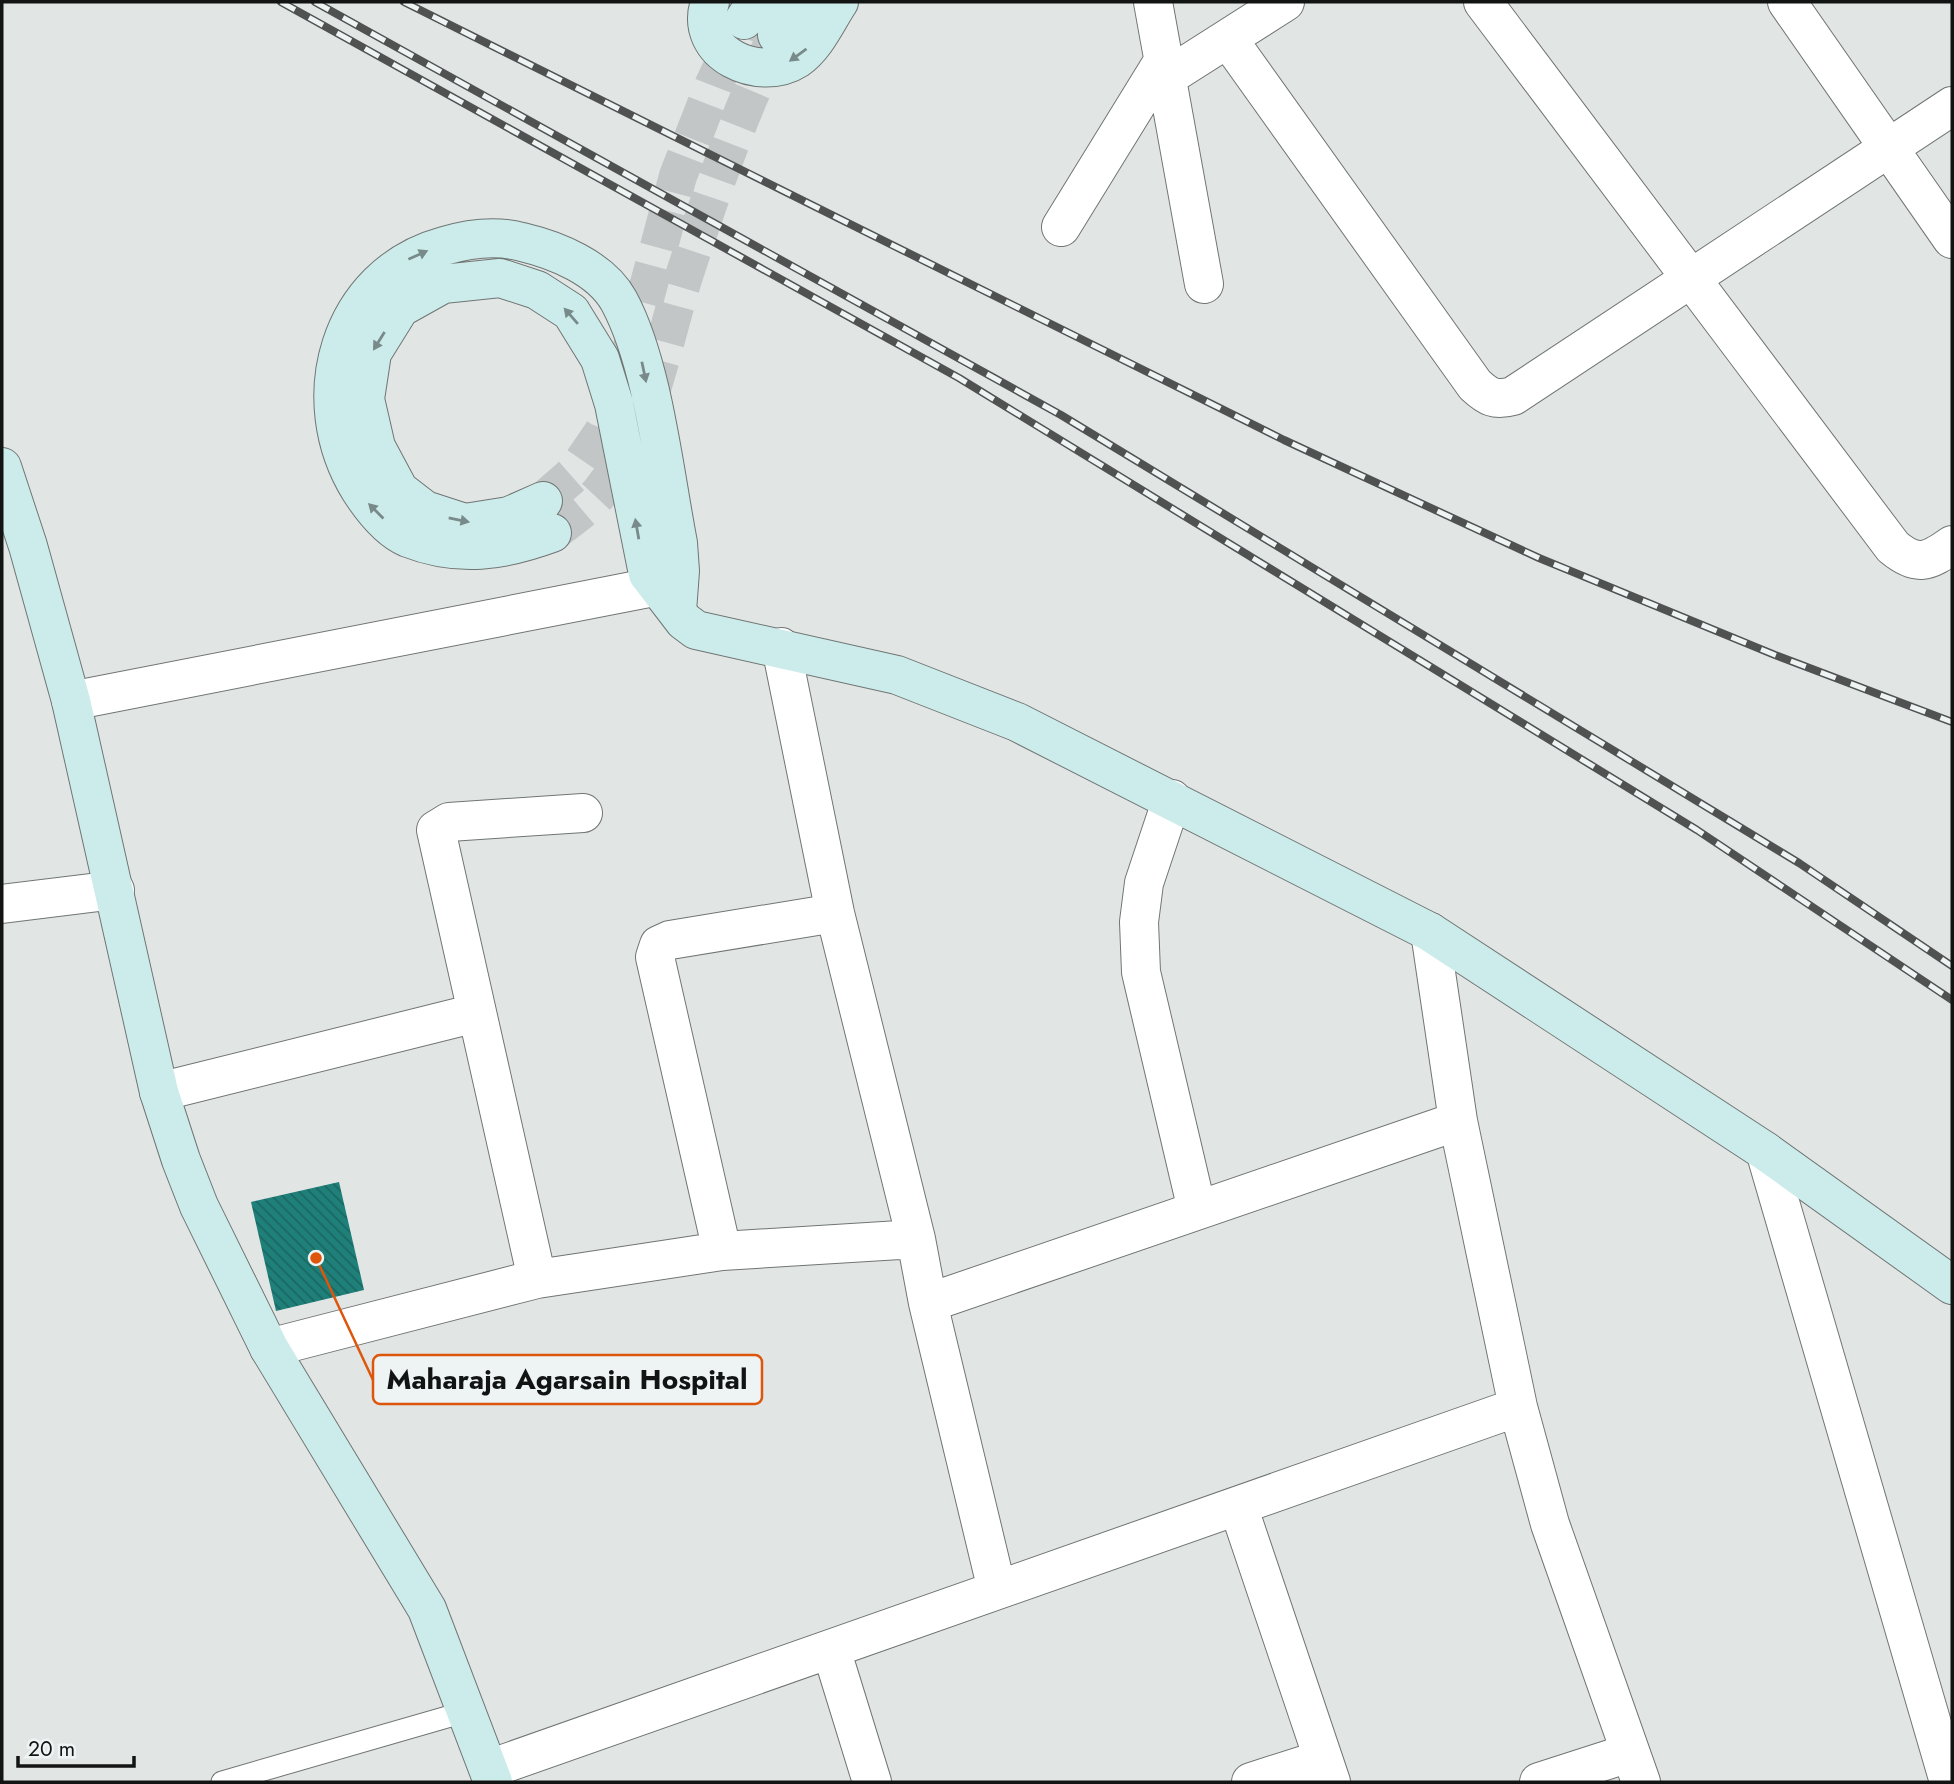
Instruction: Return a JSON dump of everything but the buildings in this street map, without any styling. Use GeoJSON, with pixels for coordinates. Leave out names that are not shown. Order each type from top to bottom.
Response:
{"type":"FeatureCollection","features":[{"type":"Feature","properties":{"kind":"street"},"geometry":{"type":"LineString","coordinates":[[710,2],[704,19],[709,38],[721,52],[757,67],[779,66],[797,59],[813,42],[839,2]]}},
{"type":"Feature","properties":{"kind":"street"},"geometry":{"type":"LineString","coordinates":[[759,19],[798,2]]}},
{"type":"Feature","properties":{"kind":"street"},"geometry":{"type":"LineString","coordinates":[[1153,2],[1163,71],[1204,284]]}},
{"type":"Feature","properties":{"kind":"street"},"geometry":{"type":"LineString","coordinates":[[1061,227],[1163,71],[1228,39],[1285,2]]}},
{"type":"Feature","properties":{"kind":"street"},"geometry":{"type":"LineString","coordinates":[[1483,2],[1893,547],[1908,560],[1922,561],[1952,545]]}},
{"type":"Feature","properties":{"kind":"street"},"geometry":{"type":"LineString","coordinates":[[1787,2],[1952,239]]}},
{"type":"Feature","properties":{"kind":"street"},"geometry":{"type":"LineString","coordinates":[[1228,39],[1475,384],[1488,396],[1499,400],[1513,396],[1952,106]]}},
{"type":"Feature","properties":{"kind":"street"},"geometry":{"type":"LineString","coordinates":[[548,517],[513,548],[462,551],[406,537],[371,507],[348,470],[336,422],[333,369],[347,324],[381,277],[416,253],[460,241],[500,237],[551,249],[595,275],[617,298],[631,327],[642,362],[678,543],[671,593],[696,630],[897,675],[1017,722],[1430,932],[1765,1151],[1952,1285]]}},
{"type":"Feature","properties":{"kind":"street"},"geometry":{"type":"LineString","coordinates":[[2,467],[28,545],[71,701],[159,1091],[199,1206],[269,1348],[427,1609],[491,1776],[831,1648],[1518,1407]]}},
{"type":"Feature","properties":{"kind":"street"},"geometry":{"type":"LineString","coordinates":[[71,701],[671,593]]}},
{"type":"Feature","properties":{"kind":"street"},"geometry":{"type":"LineString","coordinates":[[781,647],[835,913],[916,1239],[928,1303],[997,1590]]}},
{"type":"Feature","properties":{"kind":"street"},"geometry":{"type":"LineString","coordinates":[[1172,800],[1144,883],[1139,922],[1141,972],[1197,1210]]}},
{"type":"Feature","properties":{"kind":"street"},"geometry":{"type":"LineString","coordinates":[[537,1279],[436,830],[449,822],[583,813]]}},
{"type":"Feature","properties":{"kind":"street"},"geometry":{"type":"LineString","coordinates":[[2,904],[115,890]]}},
{"type":"Feature","properties":{"kind":"street"},"geometry":{"type":"LineString","coordinates":[[722,1251],[655,957],[659,945],[670,940],[835,913]]}},
{"type":"Feature","properties":{"kind":"street"},"geometry":{"type":"LineString","coordinates":[[1430,932],[1458,1121],[1518,1407],[1550,1524],[1635,1768],[1539,1782]]}},
{"type":"Feature","properties":{"kind":"street"},"geometry":{"type":"LineString","coordinates":[[159,1091],[476,1013]]}},
{"type":"Feature","properties":{"kind":"street"},"geometry":{"type":"LineString","coordinates":[[928,1303],[1458,1121]]}},
{"type":"Feature","properties":{"kind":"street"},"geometry":{"type":"LineString","coordinates":[[1765,1151],[1950,1782]]}},
{"type":"Feature","properties":{"kind":"street"},"geometry":{"type":"LineString","coordinates":[[269,1348],[537,1279],[722,1251],[916,1239]]}},
{"type":"Feature","properties":{"kind":"street"},"geometry":{"type":"LineString","coordinates":[[1238,1506],[1327,1770],[1251,1782]]}},
{"type":"Feature","properties":{"kind":"street"},"geometry":{"type":"LineString","coordinates":[[831,1648],[872,1782]]}},
{"type":"Feature","properties":{"kind":"lane"},"geometry":{"type":"LineString","coordinates":[[222,1782],[468,1711]]}},
{"type":"Feature","properties":{"kind":"tunnel"},"geometry":{"type":"LineString","coordinates":[[543,501],[575,473],[603,432],[620,391],[678,176],[714,84],[742,25]]}},
{"type":"Feature","properties":{"kind":"tunnel"},"geometry":{"type":"LineString","coordinates":[[552,533],[601,491],[632,441],[653,386],[685,273],[715,184],[749,96],[775,39]]}},
{"type":"Feature","properties":{"kind":"railway"},"geometry":{"type":"LineString","coordinates":[[281,2],[959,378],[1697,830],[1952,1000]]}},
{"type":"Feature","properties":{"kind":"railway"},"geometry":{"type":"LineString","coordinates":[[315,2],[1061,415],[1799,863],[1952,966]]}},
{"type":"Feature","properties":{"kind":"railway"},"geometry":{"type":"LineString","coordinates":[[404,2],[1284,440],[1539,558],[1775,655],[1952,722]]}},
{"type":"Feature","properties":{"kind":"place","name":"Maharaja Agarsain Hospital"},"geometry":{"type":"Point","coordinates":[316,1258]}}]}
